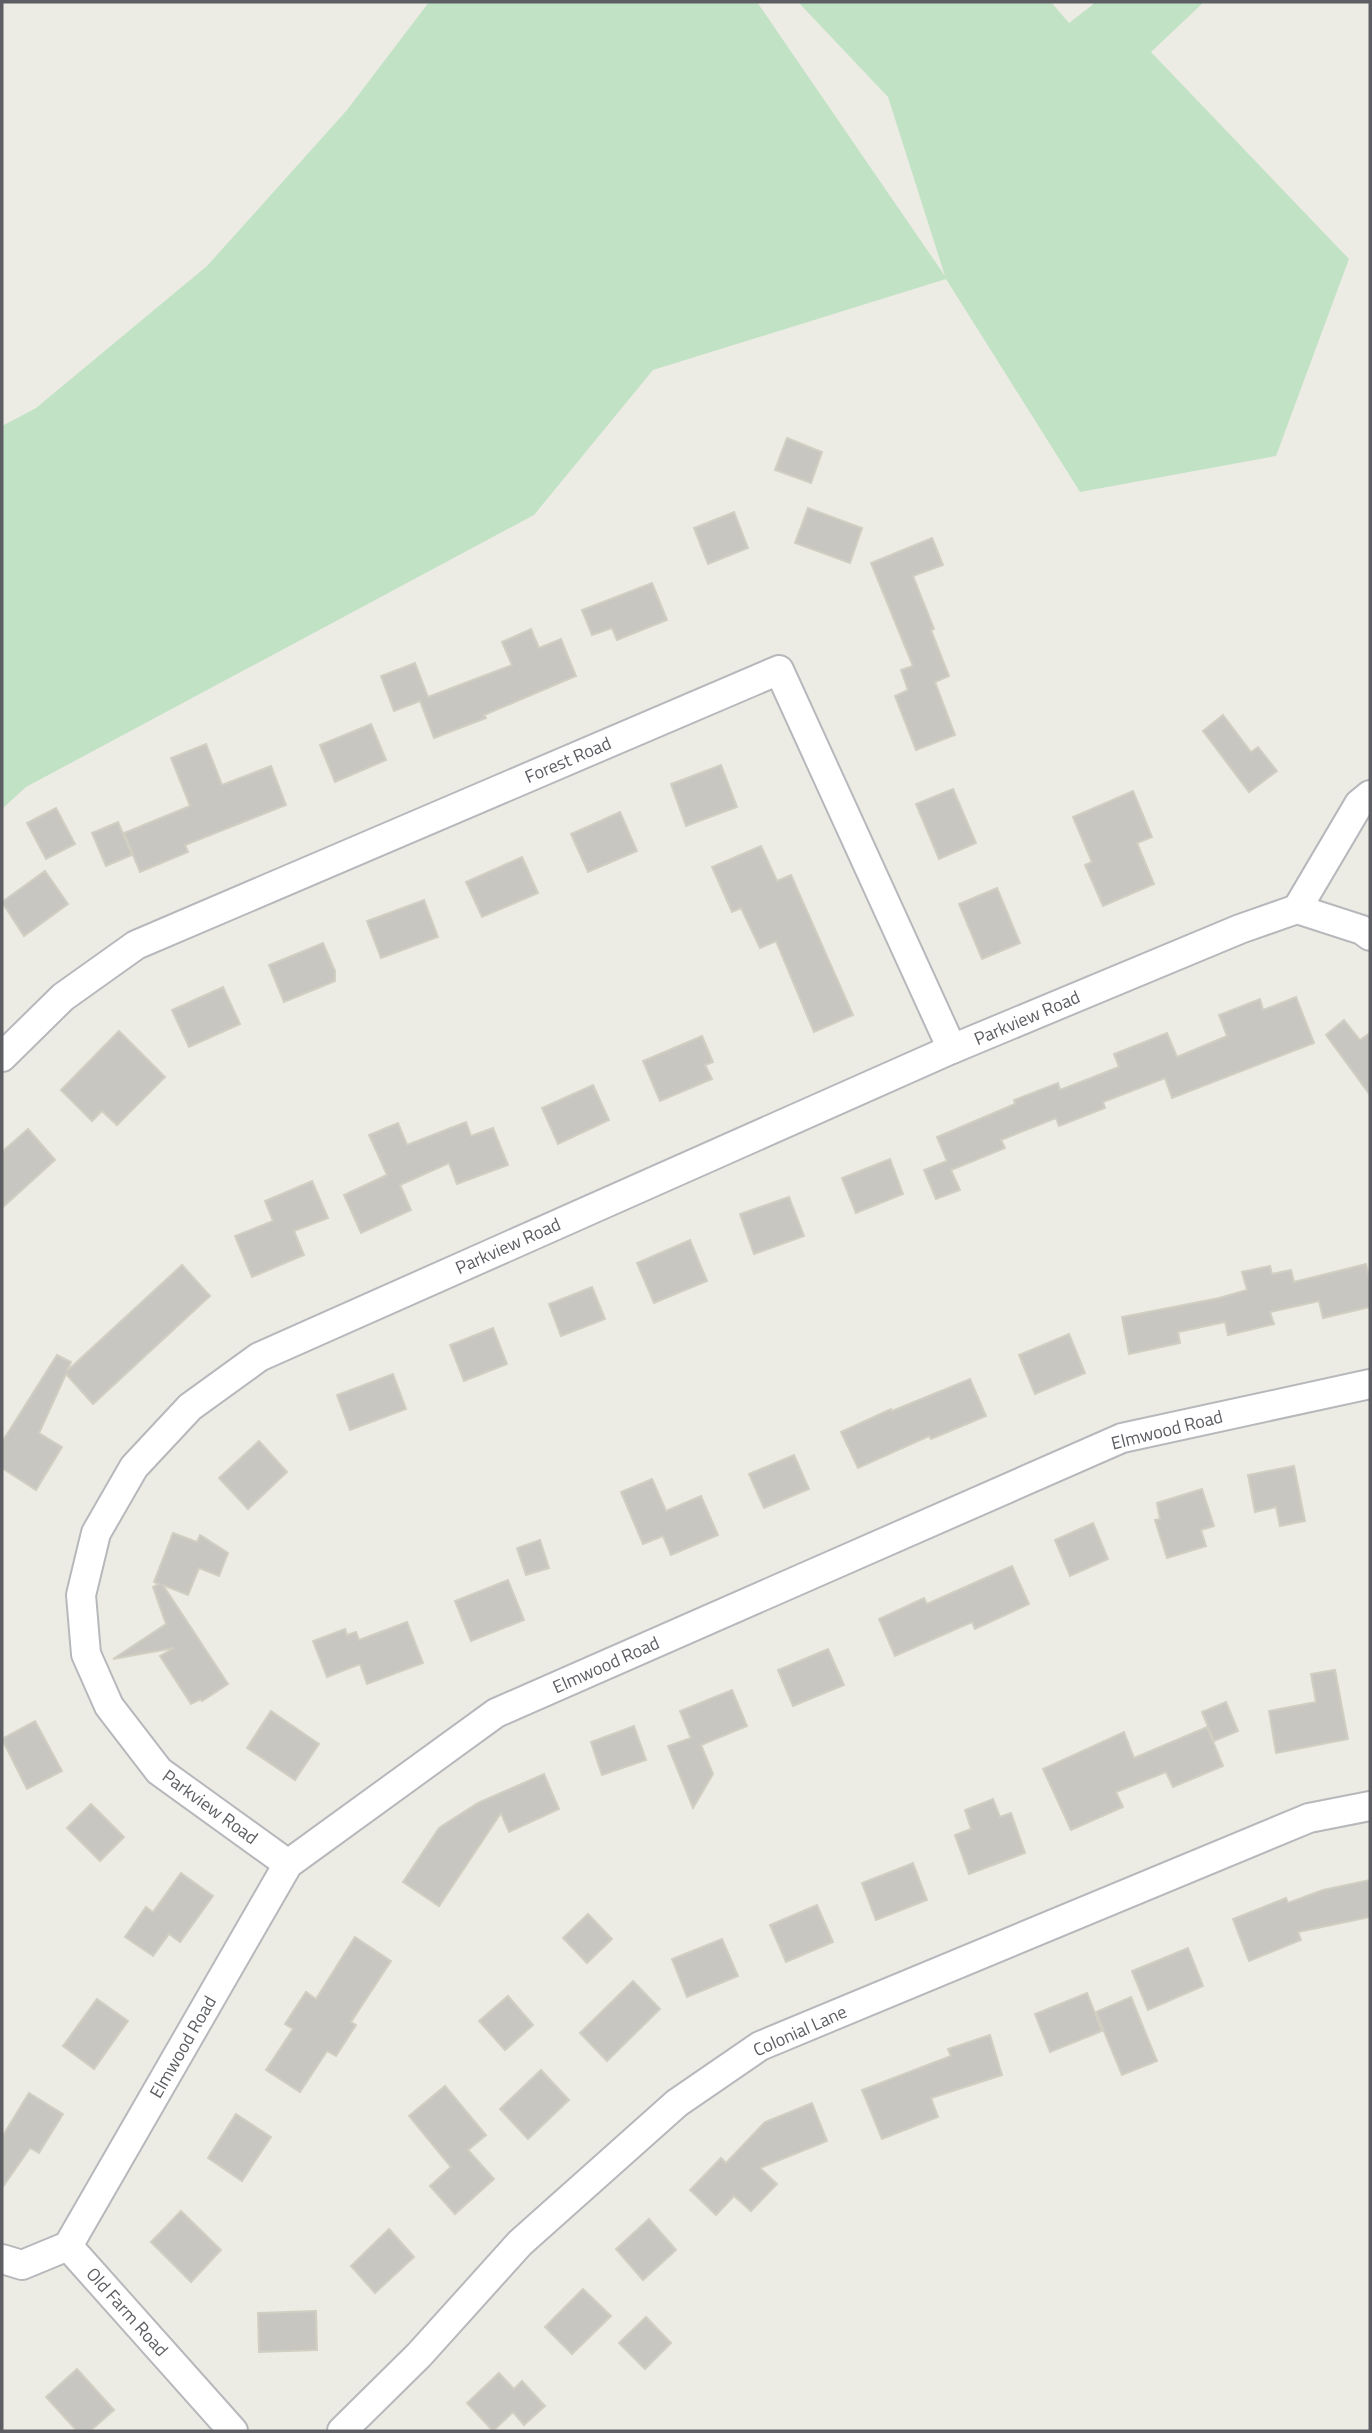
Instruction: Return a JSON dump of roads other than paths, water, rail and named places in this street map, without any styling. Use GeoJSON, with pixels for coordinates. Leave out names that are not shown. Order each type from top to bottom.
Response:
{"type":"FeatureCollection","features":[{"type":"Feature","properties":{"kind":"street","name":"Forest Road"},"geometry":{"type":"LineString","coordinates":[[2,1057],[63,997],[136,945],[779,670],[952,1049]]}},
{"type":"Feature","properties":{"kind":"street"},"geometry":{"type":"LineString","coordinates":[[1370,795],[1359,804],[1297,909],[1362,930],[1370,936]]}},
{"type":"Feature","properties":{"kind":"street","name":"Parkview Road"},"geometry":{"type":"LineString","coordinates":[[288,1864],[159,1770],[109,1706],[86,1654],[81,1595],[96,1533],[134,1467],[190,1407],[259,1357],[952,1049],[1240,929],[1297,909]]}},
{"type":"Feature","properties":{"kind":"street","name":"Elmwood Road"},"geometry":{"type":"LineString","coordinates":[[68,2246],[288,1864],[496,1713],[1122,1438],[1370,1384]]}},
{"type":"Feature","properties":{"kind":"street","name":"Colonial Lane"},"geometry":{"type":"LineString","coordinates":[[342,2431],[419,2355],[520,2243],[677,2102],[760,2046],[1309,1818],[1370,1806]]}},
{"type":"Feature","properties":{"kind":"street"},"geometry":{"type":"LineString","coordinates":[[2,2259],[22,2265],[68,2246]]}},
{"type":"Feature","properties":{"kind":"street","name":"Old Farm Road"},"geometry":{"type":"LineString","coordinates":[[68,2246],[233,2431]]}}]}
